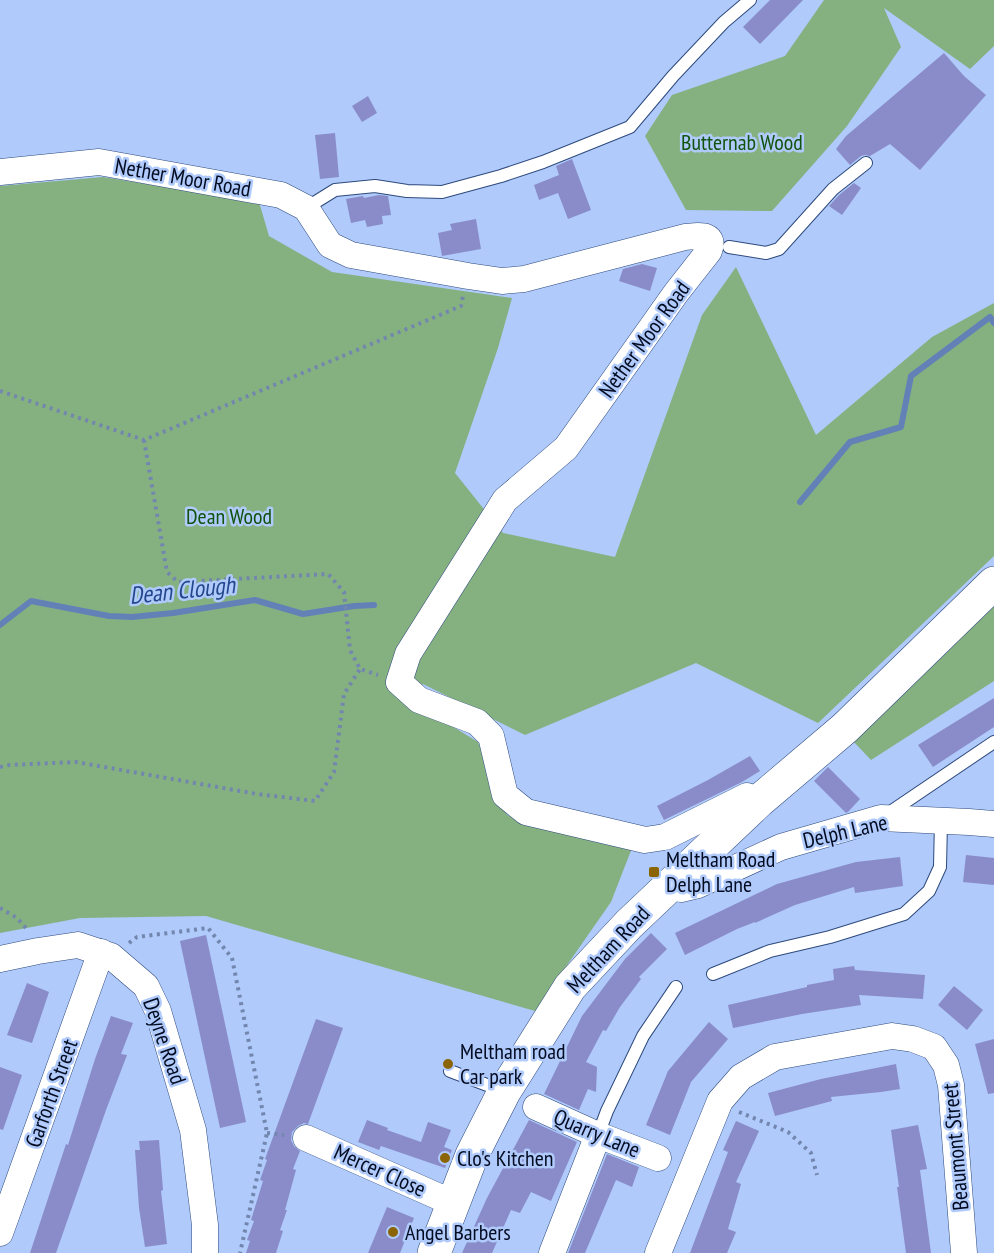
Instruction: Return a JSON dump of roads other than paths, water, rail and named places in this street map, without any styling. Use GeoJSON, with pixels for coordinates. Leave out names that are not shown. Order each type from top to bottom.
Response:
{"type":"FeatureCollection","features":[{"type":"Feature","properties":{"kind":"main road","name":"Meltham Road"},"geometry":{"type":"LineString","coordinates":[[435,1253],[472,1155],[504,1092],[570,987],[629,924],[759,801],[845,728],[994,583]]}},
{"type":"Feature","properties":{"kind":"street","name":"Nether Moor Road"},"geometry":{"type":"LineString","coordinates":[[0,172],[99,162],[281,195],[306,208]]}},
{"type":"Feature","properties":{"kind":"street"},"geometry":{"type":"LineString","coordinates":[[306,208],[330,245],[351,255],[502,281],[524,279],[686,237],[706,236],[720,246]]}},
{"type":"Feature","properties":{"kind":"street","name":"Nether Moor Road"},"geometry":{"type":"LineString","coordinates":[[720,246],[709,251],[676,293],[566,448],[505,500],[408,654],[399,682],[419,700],[477,722],[491,736],[505,795],[526,812],[645,840],[664,837],[747,796],[759,801]]}},
{"type":"Feature","properties":{"kind":"street"},"geometry":{"type":"LineString","coordinates":[[969,822],[994,807]]}},
{"type":"Feature","properties":{"kind":"street","name":"Delph Lane"},"geometry":{"type":"LineString","coordinates":[[671,884],[681,889],[698,885],[781,847],[881,818],[994,824]]}},
{"type":"Feature","properties":{"kind":"street","name":"Deyne Road"},"geometry":{"type":"LineString","coordinates":[[0,959],[78,945],[106,954],[146,986],[158,1011],[194,1130],[205,1225],[205,1253]]}},
{"type":"Feature","properties":{"kind":"street","name":"Garforth Street"},"geometry":{"type":"LineString","coordinates":[[0,1233],[106,954]]}},
{"type":"Feature","properties":{"kind":"street","name":"Beaumont Street"},"geometry":{"type":"LineString","coordinates":[[658,1253],[719,1104],[741,1077],[775,1057],[892,1036],[913,1039],[934,1047],[946,1065],[951,1085],[964,1253]]}},
{"type":"Feature","properties":{"kind":"street","name":"Quarry Lane"},"geometry":{"type":"LineString","coordinates":[[536,1107],[657,1158]]}},
{"type":"Feature","properties":{"kind":"street"},"geometry":{"type":"LineString","coordinates":[[552,1253],[598,1135]]}},
{"type":"Feature","properties":{"kind":"street","name":"Mercer Close"},"geometry":{"type":"LineString","coordinates":[[306,1138],[453,1203]]}},
{"type":"Feature","properties":{"kind":"lane"},"geometry":{"type":"LineString","coordinates":[[306,208],[335,190],[375,186],[407,191],[442,192],[543,162],[630,127],[673,76],[717,30],[750,0]]}},
{"type":"Feature","properties":{"kind":"lane"},"geometry":{"type":"LineString","coordinates":[[720,246],[766,254],[779,249],[833,189],[866,163]]}},
{"type":"Feature","properties":{"kind":"lane"},"geometry":{"type":"LineString","coordinates":[[881,818],[994,742]]}},
{"type":"Feature","properties":{"kind":"lane"},"geometry":{"type":"LineString","coordinates":[[713,974],[770,951],[830,937],[904,914],[929,891],[940,867],[941,821]]}},
{"type":"Feature","properties":{"kind":"lane"},"geometry":{"type":"LineString","coordinates":[[598,1135],[643,1036],[676,987]]}},
{"type":"Feature","properties":{"kind":"lane"},"geometry":{"type":"LineString","coordinates":[[450,1071],[504,1092]]}},
{"type":"Feature","properties":{"kind":"waterway"},"geometry":{"type":"LineString","coordinates":[[800,502],[850,442],[901,427],[911,376],[990,317],[994,323]]}},
{"type":"Feature","properties":{"kind":"waterway","name":"Dean Clough"},"geometry":{"type":"LineString","coordinates":[[0,625],[31,601],[109,616],[132,617],[255,600],[303,614],[374,605]]}},
{"type":"Feature","properties":{"kind":"place","name":"Meltham Road Delph Lane"},"geometry":{"type":"Point","coordinates":[654,872]}},
{"type":"Feature","properties":{"kind":"place","name":"Meltham road Car park"},"geometry":{"type":"Point","coordinates":[448,1064]}},
{"type":"Feature","properties":{"kind":"place","name":"Clo's Kitchen"},"geometry":{"type":"Point","coordinates":[445,1158]}},
{"type":"Feature","properties":{"kind":"place","name":"Angel Barbers"},"geometry":{"type":"Point","coordinates":[393,1232]}},
{"type":"Feature","properties":{"kind":"park label","name":"Butternab Wood"},"geometry":{"type":"Point","coordinates":[742,142]}},
{"type":"Feature","properties":{"kind":"park label","name":"Dean Wood"},"geometry":{"type":"Point","coordinates":[229,516]}}]}
